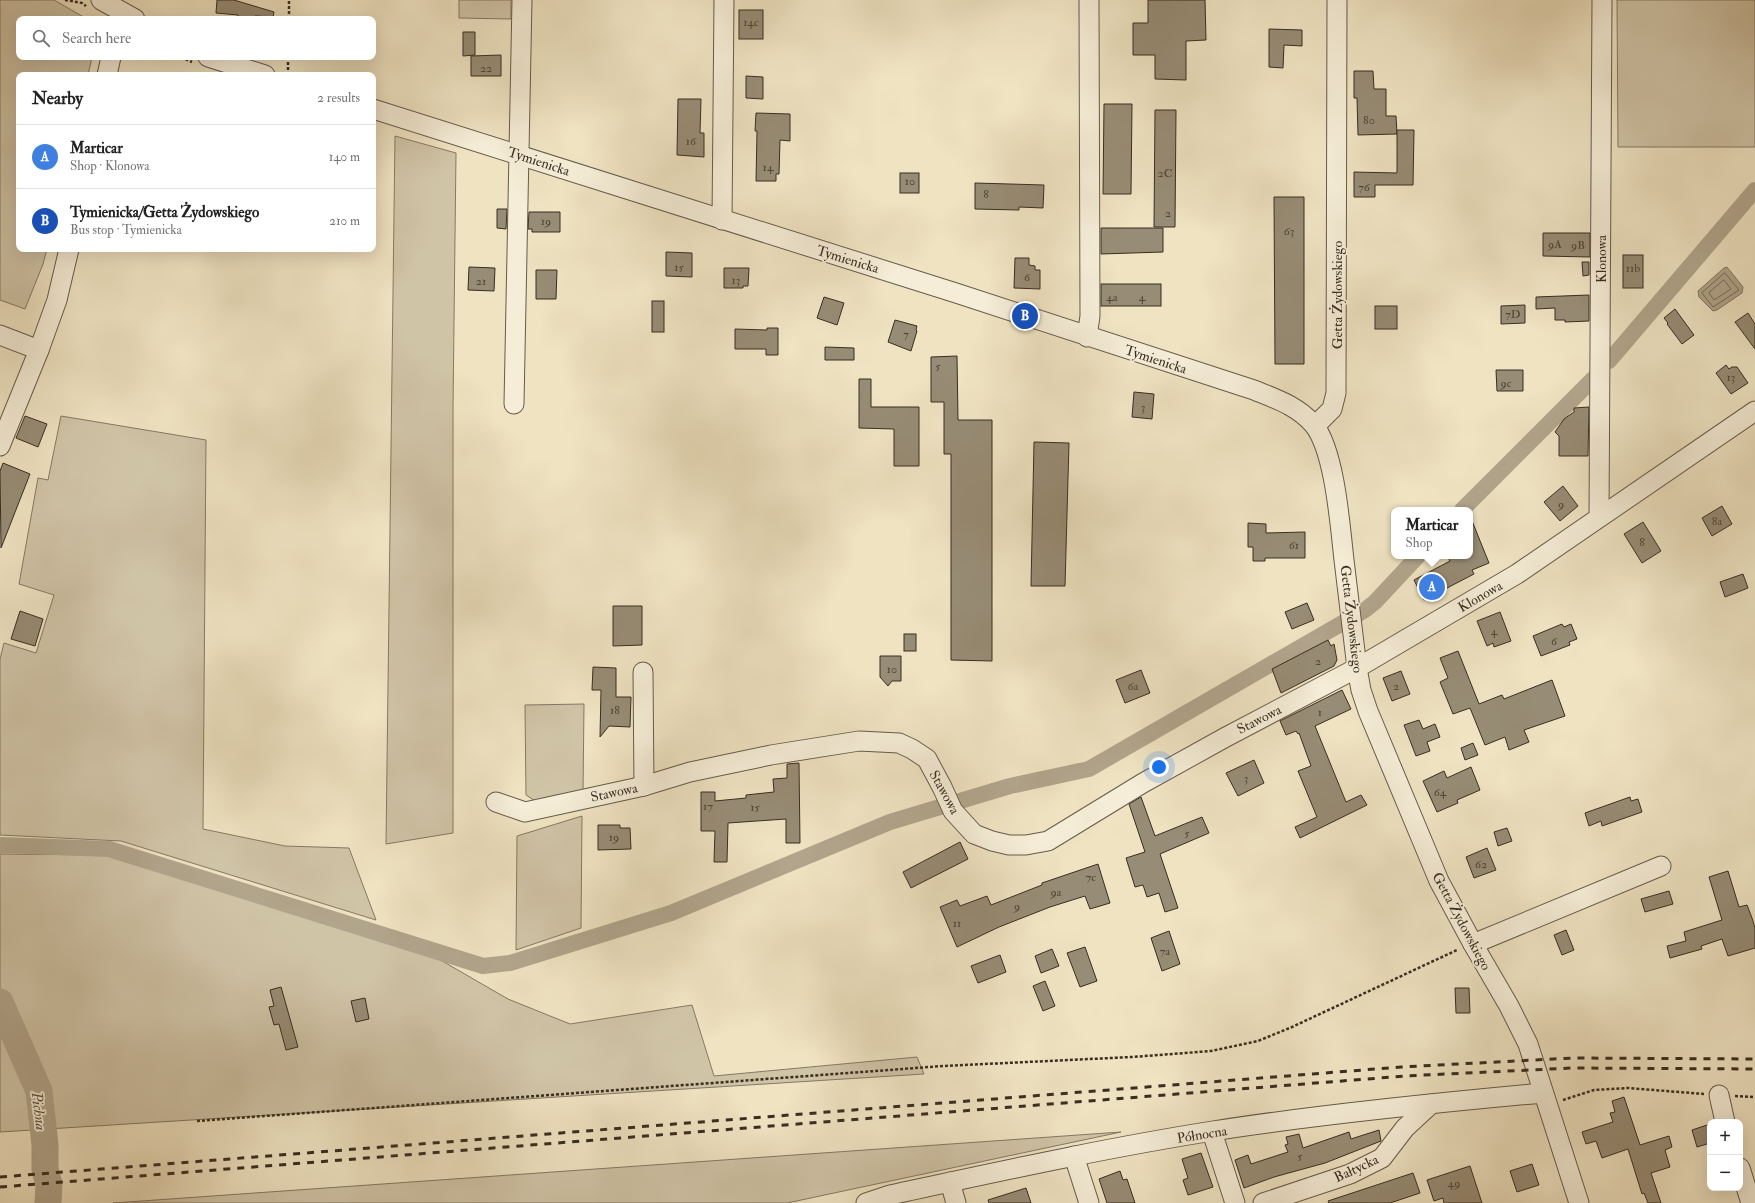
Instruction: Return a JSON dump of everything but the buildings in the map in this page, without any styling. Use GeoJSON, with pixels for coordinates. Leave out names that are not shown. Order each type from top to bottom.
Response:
{"type":"FeatureCollection","features":[{"type":"Feature","properties":{"kind":"street"},"geometry":{"type":"LineString","coordinates":[[101,0],[125,16]]}},
{"type":"Feature","properties":{"kind":"street"},"geometry":{"type":"LineString","coordinates":[[514,404],[522,0]]}},
{"type":"Feature","properties":{"kind":"street"},"geometry":{"type":"LineString","coordinates":[[722,220],[724,0]]}},
{"type":"Feature","properties":{"kind":"street"},"geometry":{"type":"LineString","coordinates":[[1087,336],[1090,316],[1090,0]]}},
{"type":"Feature","properties":{"kind":"street","name":"Getta Żydowskiego"},"geometry":{"type":"LineString","coordinates":[[1337,0],[1336,393],[1332,409],[1315,426],[1324,445],[1336,493],[1357,668],[1368,711],[1438,881],[1509,1006],[1534,1060],[1545,1099],[1579,1203]]}},
{"type":"Feature","properties":{"kind":"street","name":"Klonowa"},"geometry":{"type":"LineString","coordinates":[[1599,518],[1602,0]]}},
{"type":"Feature","properties":{"kind":"street"},"geometry":{"type":"LineString","coordinates":[[108,72],[110,60]]}},
{"type":"Feature","properties":{"kind":"street"},"geometry":{"type":"LineString","coordinates":[[218,60],[256,72]]}},
{"type":"Feature","properties":{"kind":"street","name":"Tymienicka"},"geometry":{"type":"LineString","coordinates":[[376,110],[1087,336],[1279,400],[1296,408],[1315,426]]}},
{"type":"Feature","properties":{"kind":"street"},"geometry":{"type":"LineString","coordinates":[[0,446],[39,350],[57,300],[68,252]]}},
{"type":"Feature","properties":{"kind":"street"},"geometry":{"type":"LineString","coordinates":[[0,335],[39,350]]}},
{"type":"Feature","properties":{"kind":"street","name":"Klonowa"},"geometry":{"type":"LineString","coordinates":[[1357,668],[1517,574],[1755,411]]}},
{"type":"Feature","properties":{"kind":"street","name":"Stawowa"},"geometry":{"type":"LineString","coordinates":[[496,802],[524,812],[644,786],[690,772],[771,755],[859,741],[899,743],[912,748],[927,760],[953,811],[974,834],[992,841],[1009,845],[1026,845],[1048,840],[1143,783],[1226,737],[1357,668]]}},
{"type":"Feature","properties":{"kind":"street"},"geometry":{"type":"LineString","coordinates":[[643,672],[644,786]]}},
{"type":"Feature","properties":{"kind":"street"},"geometry":{"type":"LineString","coordinates":[[1473,944],[1661,866]]}},
{"type":"Feature","properties":{"kind":"street"},"geometry":{"type":"LineString","coordinates":[[1719,1095],[1724,1119]]}},
{"type":"Feature","properties":{"kind":"street","name":"Północna"},"geometry":{"type":"LineString","coordinates":[[866,1203],[890,1195],[1074,1156],[1212,1132],[1431,1104],[1545,1099]]}},
{"type":"Feature","properties":{"kind":"street","name":"Bałtycka"},"geometry":{"type":"LineString","coordinates":[[1263,1203],[1350,1174],[1382,1158],[1405,1128],[1431,1104]]}},
{"type":"Feature","properties":{"kind":"street"},"geometry":{"type":"LineString","coordinates":[[1212,1132],[1235,1203]]}},
{"type":"Feature","properties":{"kind":"street"},"geometry":{"type":"LineString","coordinates":[[1074,1156],[1090,1203]]}},
{"type":"Feature","properties":{"kind":"street"},"geometry":{"type":"LineString","coordinates":[[1743,1178],[1751,1203]]}},
{"type":"Feature","properties":{"kind":"street"},"geometry":{"type":"LineString","coordinates":[[950,1182],[956,1203]]}},
{"type":"Feature","properties":{"kind":"path"},"geometry":{"type":"LineString","coordinates":[[289,0],[289,16]]}},
{"type":"Feature","properties":{"kind":"path"},"geometry":{"type":"LineString","coordinates":[[288,60],[288,72]]}},
{"type":"Feature","properties":{"kind":"path"},"geometry":{"type":"LineString","coordinates":[[197,1121],[943,1066],[1132,1057],[1211,1051],[1258,1041],[1292,1027],[1454,951],[1473,944]]}},
{"type":"Feature","properties":{"kind":"path"},"geometry":{"type":"LineString","coordinates":[[1545,1099],[1594,1090],[1611,1089],[1755,1097]]}},
{"type":"Feature","properties":{"kind":"shaded area"},"geometry":{"type":"Polygon","coordinates":[[[0,0],[54,0],[82,16],[16,16],[16,60],[91,60],[89,72],[16,72],[16,252],[46,252],[25,309],[0,300],[0,0]]]}},
{"type":"Feature","properties":{"kind":"shaded area"},"geometry":{"type":"Polygon","coordinates":[[[459,0],[511,0],[511,19],[459,18],[459,0]]]}},
{"type":"Feature","properties":{"kind":"shaded area"},"geometry":{"type":"Polygon","coordinates":[[[1617,0],[1755,0],[1755,147],[1618,147],[1617,0]]]}},
{"type":"Feature","properties":{"kind":"shaded area"},"geometry":{"type":"Polygon","coordinates":[[[395,136],[456,153],[453,407],[453,833],[386,844],[395,136]]]}},
{"type":"Feature","properties":{"kind":"shaded area"},"geometry":{"type":"Polygon","coordinates":[[[61,416],[206,440],[203,829],[285,846],[349,848],[376,920],[121,841],[0,835],[0,659],[4,643],[36,653],[54,595],[19,584],[38,478],[48,480],[61,416]]]}},
{"type":"Feature","properties":{"kind":"shaded area"},"geometry":{"type":"Polygon","coordinates":[[[584,704],[583,794],[535,801],[526,795],[525,705],[584,704]]]}},
{"type":"Feature","properties":{"kind":"shaded area"},"geometry":{"type":"Polygon","coordinates":[[[582,816],[581,928],[516,950],[517,836],[582,816]]]}},
{"type":"Feature","properties":{"kind":"shaded area"},"geometry":{"type":"Polygon","coordinates":[[[0,854],[111,855],[411,947],[437,958],[508,999],[570,1024],[692,1005],[714,1076],[917,1057],[924,1074],[0,1132],[0,854]]]}},
{"type":"Feature","properties":{"kind":"shaded area"},"geometry":{"type":"Polygon","coordinates":[[[1121,1132],[787,1203],[113,1203],[1121,1132]]]}},
{"type":"Feature","properties":{"kind":"water"},"geometry":{"type":"Polygon","coordinates":[[[1727,267],[1743,287],[1742,293],[1717,310],[1713,311],[1699,297],[1698,291],[1727,267]]]}},
{"type":"Feature","properties":{"kind":"waterway"},"geometry":{"type":"LineString","coordinates":[[1609,361],[1755,190]]}},
{"type":"Feature","properties":{"kind":"waterway"},"geometry":{"type":"LineString","coordinates":[[1465,507],[1593,379]]}},
{"type":"Feature","properties":{"kind":"waterway"},"geometry":{"type":"LineString","coordinates":[[0,845],[109,849],[483,966],[510,963],[671,913],[890,822],[1010,786],[1089,769],[1365,610],[1375,602],[1415,559]]}},
{"type":"Feature","properties":{"kind":"waterway","name":"Pichna"},"geometry":{"type":"LineString","coordinates":[[0,1002],[39,1091],[45,1145],[45,1170],[49,1184],[48,1203]]}},
{"type":"Feature","properties":{"kind":"railway"},"geometry":{"type":"LineString","coordinates":[[0,1177],[1401,1067],[1573,1058],[1755,1059]]}},
{"type":"Feature","properties":{"kind":"railway"},"geometry":{"type":"LineString","coordinates":[[0,1187],[1405,1076],[1572,1068],[1755,1069]]}},
{"type":"Feature","properties":{"kind":"place","name":"Tymienicka/Getta Żydowskiego"},"geometry":{"type":"Point","coordinates":[1025,316]}},
{"type":"Feature","properties":{"kind":"place","name":"Marticar"},"geometry":{"type":"Point","coordinates":[1432,587]}}]}
